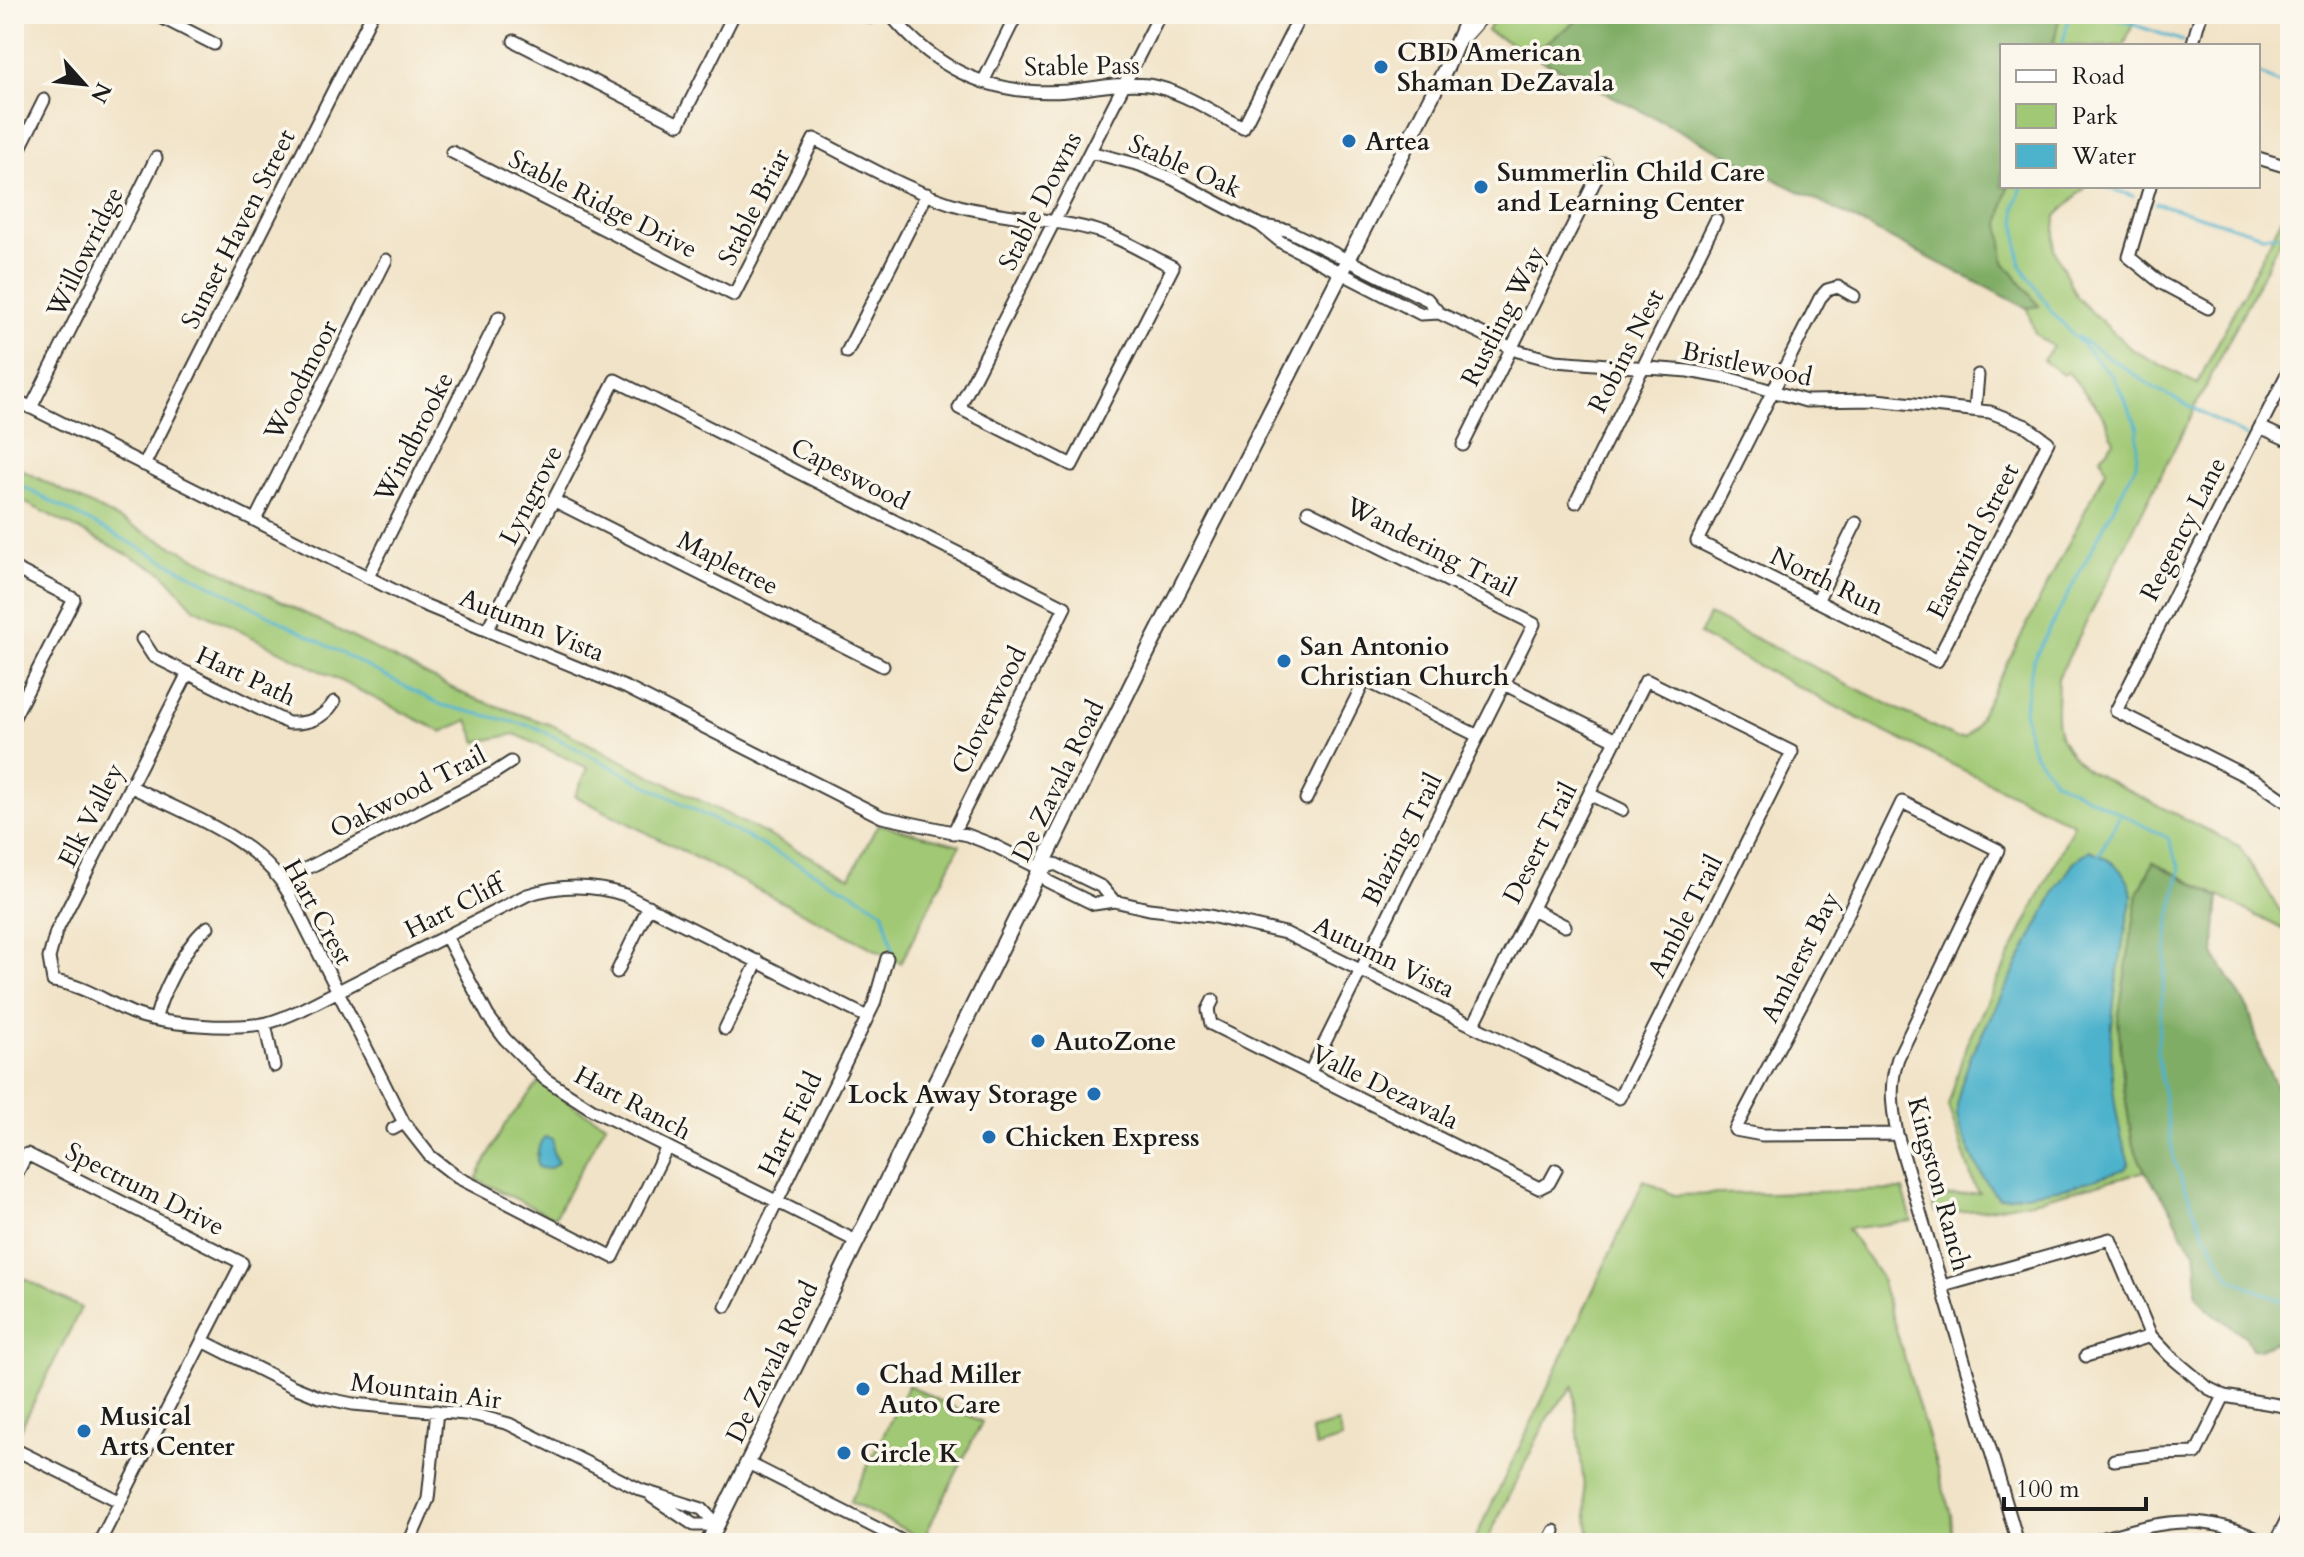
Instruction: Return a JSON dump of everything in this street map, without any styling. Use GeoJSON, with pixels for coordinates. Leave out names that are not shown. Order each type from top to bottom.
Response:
{"type":"FeatureCollection","features":[{"type":"Feature","properties":{"kind":"main road","name":"De Zavala Road"},"geometry":{"type":"LineString","coordinates":[[708,1543],[1149,649],[1469,14]]}},
{"type":"Feature","properties":{"kind":"main road","name":"De Zavala Road"},"geometry":{"type":"LineString","coordinates":[[1457,43],[1483,14]]}},
{"type":"Feature","properties":{"kind":"street"},"geometry":{"type":"LineString","coordinates":[[155,14],[214,44]]}},
{"type":"Feature","properties":{"kind":"street","name":"Sunset Haven Street"},"geometry":{"type":"LineString","coordinates":[[144,465],[372,14]]}},
{"type":"Feature","properties":{"kind":"street"},"geometry":{"type":"LineString","coordinates":[[514,41],[679,124],[734,14]]}},
{"type":"Feature","properties":{"kind":"street","name":"Stable Pass"},"geometry":{"type":"LineString","coordinates":[[890,14],[929,54],[983,82],[1004,88],[1044,92],[1124,85],[1150,86],[1170,91],[1243,128],[1301,14]]}},
{"type":"Feature","properties":{"kind":"street"},"geometry":{"type":"LineString","coordinates":[[983,82],[1017,14]]}},
{"type":"Feature","properties":{"kind":"street","name":"Stable Downs"},"geometry":{"type":"LineString","coordinates":[[1054,223],[1105,234],[1173,267],[1072,465],[959,408],[1160,14]]}},
{"type":"Feature","properties":{"kind":"street"},"geometry":{"type":"LineString","coordinates":[[2193,44],[2201,14]]}},
{"type":"Feature","properties":{"kind":"street"},"geometry":{"type":"LineString","coordinates":[[14,160],[44,100]]}},
{"type":"Feature","properties":{"kind":"street","name":"Stable Briar"},"geometry":{"type":"LineString","coordinates":[[734,295],[814,139],[927,194]]}},
{"type":"Feature","properties":{"kind":"street","name":"Stable Ridge Drive"},"geometry":{"type":"LineString","coordinates":[[452,152],[734,295]]}},
{"type":"Feature","properties":{"kind":"street","name":"Stable Oak"},"geometry":{"type":"LineString","coordinates":[[1090,152],[1140,165],[1260,225],[1281,242],[1340,274]]}},
{"type":"Feature","properties":{"kind":"street","name":"Willowridge"},"geometry":{"type":"LineString","coordinates":[[31,408],[156,158]]}},
{"type":"Feature","properties":{"kind":"street"},"geometry":{"type":"LineString","coordinates":[[2260,159],[2281,165]]}},
{"type":"Feature","properties":{"kind":"street","name":"Rustling Way"},"geometry":{"type":"LineString","coordinates":[[1463,445],[1604,163]]}},
{"type":"Feature","properties":{"kind":"street"},"geometry":{"type":"LineString","coordinates":[[2149,188],[2129,257],[2161,283],[2208,308]]}},
{"type":"Feature","properties":{"kind":"street"},"geometry":{"type":"LineString","coordinates":[[847,352],[927,194],[962,206],[1054,223]]}},
{"type":"Feature","properties":{"kind":"street","name":"Robins Nest"},"geometry":{"type":"LineString","coordinates":[[1576,502],[1716,220]]}},
{"type":"Feature","properties":{"kind":"street","name":"Stable Oak"},"geometry":{"type":"LineString","coordinates":[[1260,225],[1287,230],[1347,259]]}},
{"type":"Feature","properties":{"kind":"street","name":"Bristlewood"},"geometry":{"type":"LineString","coordinates":[[1347,259],[1428,300],[1439,313],[1512,348],[1555,361],[1643,367],[1728,378],[1819,402],[1876,400],[1975,410],[2015,420],[2048,442]]}},
{"type":"Feature","properties":{"kind":"street","name":"Woodmoor"},"geometry":{"type":"LineString","coordinates":[[255,520],[386,260]]}},
{"type":"Feature","properties":{"kind":"street","name":"Bristlewood"},"geometry":{"type":"LineString","coordinates":[[1340,274],[1421,314],[1439,313]]}},
{"type":"Feature","properties":{"kind":"street"},"geometry":{"type":"LineString","coordinates":[[1772,391],[1820,298],[1827,290],[1838,287],[1854,296]]}},
{"type":"Feature","properties":{"kind":"street","name":"Windbrooke"},"geometry":{"type":"LineString","coordinates":[[368,577],[499,317]]}},
{"type":"Feature","properties":{"kind":"street","name":"Regency Lane"},"geometry":{"type":"LineString","coordinates":[[2290,368],[2116,711],[2258,782],[2290,804]]}},
{"type":"Feature","properties":{"kind":"street"},"geometry":{"type":"LineString","coordinates":[[1975,410],[1978,375]]}},
{"type":"Feature","properties":{"kind":"street","name":"Lyngrove"},"geometry":{"type":"LineString","coordinates":[[487,630],[615,380]]}},
{"type":"Feature","properties":{"kind":"street","name":"Capeswood"},"geometry":{"type":"LineString","coordinates":[[615,380],[1065,607]]}},
{"type":"Feature","properties":{"kind":"street","name":"North Run"},"geometry":{"type":"LineString","coordinates":[[1772,391],[1697,541],[1937,661]]}},
{"type":"Feature","properties":{"kind":"street","name":"Autumn Vista"},"geometry":{"type":"LineString","coordinates":[[14,399],[415,601],[627,688],[882,817],[993,845],[1041,869],[1047,881],[1094,904],[1114,901],[1265,927],[1305,942],[1619,1098]]}},
{"type":"Feature","properties":{"kind":"street"},"geometry":{"type":"LineString","coordinates":[[2260,427],[2290,441]]}},
{"type":"Feature","properties":{"kind":"street","name":"Eastwind Street"},"geometry":{"type":"LineString","coordinates":[[1937,661],[2048,442]]}},
{"type":"Feature","properties":{"kind":"street","name":"Mapletree"},"geometry":{"type":"LineString","coordinates":[[553,500],[883,666]]}},
{"type":"Feature","properties":{"kind":"street","name":"Wandering Trail"},"geometry":{"type":"LineString","coordinates":[[1308,511],[1534,624]]}},
{"type":"Feature","properties":{"kind":"street"},"geometry":{"type":"LineString","coordinates":[[1817,601],[1856,523]]}},
{"type":"Feature","properties":{"kind":"street"},"geometry":{"type":"LineString","coordinates":[[14,568],[74,599],[14,717]]}},
{"type":"Feature","properties":{"kind":"street","name":"Cloverwood"},"geometry":{"type":"LineString","coordinates":[[953,833],[1065,607]]}},
{"type":"Feature","properties":{"kind":"street","name":"Blazing Trail"},"geometry":{"type":"LineString","coordinates":[[1309,1074],[1534,624]]}},
{"type":"Feature","properties":{"kind":"street","name":"Hart Path"},"geometry":{"type":"LineString","coordinates":[[142,639],[153,656],[288,723],[307,723],[318,718],[334,702]]}},
{"type":"Feature","properties":{"kind":"street","name":"Elk Valley"},"geometry":{"type":"LineString","coordinates":[[53,981],[49,958],[56,932],[188,673]]}},
{"type":"Feature","properties":{"kind":"street"},"geometry":{"type":"LineString","coordinates":[[1306,799],[1365,680],[1478,736]]}},
{"type":"Feature","properties":{"kind":"street","name":"Desert Trail"},"geometry":{"type":"LineString","coordinates":[[1473,1026],[1646,680],[1792,752]]}},
{"type":"Feature","properties":{"kind":"street"},"geometry":{"type":"LineString","coordinates":[[1504,684],[1616,740]]}},
{"type":"Feature","properties":{"kind":"street","name":"Amble Trail"},"geometry":{"type":"LineString","coordinates":[[1619,1098],[1792,752]]}},
{"type":"Feature","properties":{"kind":"street","name":"Oakwood Trail"},"geometry":{"type":"LineString","coordinates":[[282,881],[511,762]]}},
{"type":"Feature","properties":{"kind":"street","name":"Hart Crest"},"geometry":{"type":"LineString","coordinates":[[130,786],[233,838],[256,853],[282,881],[399,1126],[457,1177],[613,1257],[667,1147]]}},
{"type":"Feature","properties":{"kind":"street"},"geometry":{"type":"LineString","coordinates":[[1589,794],[1622,810]]}},
{"type":"Feature","properties":{"kind":"street","name":"Amherst Bay"},"geometry":{"type":"LineString","coordinates":[[1897,1134],[1762,1135],[1735,1130],[1833,944],[1902,802],[1998,850]]}},
{"type":"Feature","properties":{"kind":"street","name":"Kingston Ranch"},"geometry":{"type":"LineString","coordinates":[[1998,850],[1898,1058],[1891,1080],[1897,1134],[2018,1543]]}},
{"type":"Feature","properties":{"kind":"street","name":"Autumn Vista"},"geometry":{"type":"LineString","coordinates":[[1041,869],[1055,864],[1102,887],[1114,901]]}},
{"type":"Feature","properties":{"kind":"street","name":"Hart Cliff"},"geometry":{"type":"LineString","coordinates":[[53,981],[72,984],[132,1012],[156,1018],[243,1027],[265,1024],[337,992],[514,901],[554,888],[597,887],[649,906],[867,1017]]}},
{"type":"Feature","properties":{"kind":"street"},"geometry":{"type":"LineString","coordinates":[[617,972],[649,906]]}},
{"type":"Feature","properties":{"kind":"street"},"geometry":{"type":"LineString","coordinates":[[1532,909],[1565,926]]}},
{"type":"Feature","properties":{"kind":"street"},"geometry":{"type":"LineString","coordinates":[[156,1018],[160,1003],[194,939],[208,927]]}},
{"type":"Feature","properties":{"kind":"street","name":"Hart Ranch"},"geometry":{"type":"LineString","coordinates":[[446,936],[488,1016],[524,1060],[568,1095],[858,1242]]}},
{"type":"Feature","properties":{"kind":"street","name":"Hart Field"},"geometry":{"type":"LineString","coordinates":[[726,1306],[867,1017],[887,958]]}},
{"type":"Feature","properties":{"kind":"street"},"geometry":{"type":"LineString","coordinates":[[725,1029],[758,961]]}},
{"type":"Feature","properties":{"kind":"street","name":"Valle Dezavala"},"geometry":{"type":"LineString","coordinates":[[1213,1000],[1208,1010],[1211,1024],[1539,1188],[1549,1183],[1556,1170]]}},
{"type":"Feature","properties":{"kind":"street"},"geometry":{"type":"LineString","coordinates":[[265,1024],[274,1066]]}},
{"type":"Feature","properties":{"kind":"street","name":"Spectrum Drive"},"geometry":{"type":"LineString","coordinates":[[14,1179],[27,1154],[242,1263],[203,1341]]}},
{"type":"Feature","properties":{"kind":"street"},"geometry":{"type":"LineString","coordinates":[[1943,1286],[2110,1239],[2151,1336],[2192,1376],[2224,1396],[2290,1407]]}},
{"type":"Feature","properties":{"kind":"street"},"geometry":{"type":"LineString","coordinates":[[2086,1356],[2151,1336]]}},
{"type":"Feature","properties":{"kind":"street"},"geometry":{"type":"LineString","coordinates":[[99,1543],[203,1341]]}},
{"type":"Feature","properties":{"kind":"street","name":"Mountain Air"},"geometry":{"type":"LineString","coordinates":[[203,1341],[296,1389],[319,1397],[353,1404],[476,1415],[509,1424],[641,1490],[694,1525],[717,1525]]}},
{"type":"Feature","properties":{"kind":"street"},"geometry":{"type":"LineString","coordinates":[[2114,1460],[2196,1453],[2224,1396]]}},
{"type":"Feature","properties":{"kind":"street"},"geometry":{"type":"LineString","coordinates":[[409,1543],[428,1499],[437,1411]]}},
{"type":"Feature","properties":{"kind":"street"},"geometry":{"type":"LineString","coordinates":[[14,1449],[119,1501]]}},
{"type":"Feature","properties":{"kind":"street"},"geometry":{"type":"LineString","coordinates":[[748,1463],[906,1543]]}},
{"type":"Feature","properties":{"kind":"street"},"geometry":{"type":"LineString","coordinates":[[2275,1543],[2290,1513]]}},
{"type":"Feature","properties":{"kind":"street"},"geometry":{"type":"LineString","coordinates":[[2088,1543],[2143,1527],[2181,1521],[2243,1531],[2265,1543]]}},
{"type":"Feature","properties":{"kind":"street"},"geometry":{"type":"LineString","coordinates":[[1548,1543],[1554,1531]]}},
{"type":"Feature","properties":{"kind":"green space"},"geometry":{"type":"Polygon","coordinates":[[[1496,14],[1587,14],[1530,54],[1487,31],[1496,14]]]}},
{"type":"Feature","properties":{"kind":"green space"},"geometry":{"type":"Polygon","coordinates":[[[1587,14],[2060,14],[2053,44],[2000,44],[2000,188],[2008,188],[2000,223],[2004,262],[2039,306],[2027,308],[1530,54],[1587,14]]]}},
{"type":"Feature","properties":{"kind":"green space"},"geometry":{"type":"Polygon","coordinates":[[[2060,14],[2137,14],[2125,44],[2053,44],[2060,14]]]}},
{"type":"Feature","properties":{"kind":"green space"},"geometry":{"type":"Polygon","coordinates":[[[2008,188],[2085,188],[2056,216],[2054,249],[2077,298],[2131,349],[2197,384],[2290,202],[2290,220],[2058,678],[2057,719],[2061,739],[2087,770],[2239,846],[2284,917],[2290,920],[2290,933],[2153,862],[2124,1088],[2133,1146],[2145,1171],[2042,1199],[1983,1210],[1936,1213],[1931,1198],[1980,1193],[1974,1185],[1948,1106],[1966,1045],[2074,824],[1879,729],[1699,635],[1709,615],[1956,738],[1965,737],[1974,728],[2106,470],[2101,457],[2114,441],[2104,416],[2068,372],[2063,375],[2043,360],[2053,347],[2035,334],[2027,308],[2038,305],[2004,262],[2000,223],[2008,188]]]}},
{"type":"Feature","properties":{"kind":"green space"},"geometry":{"type":"Polygon","coordinates":[[[14,466],[468,696],[554,726],[850,877],[878,824],[960,845],[901,963],[575,796],[588,768],[515,734],[477,742],[468,720],[442,732],[194,608],[162,572],[14,497],[14,466]]]}},
{"type":"Feature","properties":{"kind":"green space"},"geometry":{"type":"Polygon","coordinates":[[[2153,862],[2219,897],[2214,954],[2249,1010],[2262,1056],[2279,1092],[2290,1137],[2290,1339],[2278,1340],[2257,1349],[2252,1349],[2246,1337],[2205,1307],[2196,1294],[2195,1251],[2133,1146],[2118,1020],[2138,894],[2153,862]]]}},
{"type":"Feature","properties":{"kind":"green space"},"geometry":{"type":"Polygon","coordinates":[[[539,1082],[606,1124],[554,1218],[476,1179],[504,1126],[539,1082]]]}},
{"type":"Feature","properties":{"kind":"green space"},"geometry":{"type":"Polygon","coordinates":[[[1644,1180],[1674,1195],[1903,1190],[1912,1221],[1847,1229],[1880,1276],[1951,1515],[1953,1543],[1590,1543],[1573,1386],[1548,1417],[1486,1543],[1473,1543],[1644,1180]]]}},
{"type":"Feature","properties":{"kind":"green space"},"geometry":{"type":"Polygon","coordinates":[[[14,1273],[81,1308],[15,1440],[14,1440],[14,1273]]]}},
{"type":"Feature","properties":{"kind":"green space"},"geometry":{"type":"Polygon","coordinates":[[[908,1385],[982,1422],[923,1539],[850,1502],[908,1385]]]}},
{"type":"Feature","properties":{"kind":"green space"},"geometry":{"type":"Polygon","coordinates":[[[1338,1423],[1342,1439],[1316,1447],[1311,1430],[1338,1423]]]}},
{"type":"Feature","properties":{"kind":"water"},"geometry":{"type":"Polygon","coordinates":[[[2090,850],[2118,867],[2127,880],[2132,896],[2119,964],[2111,1062],[2119,1128],[2129,1163],[2125,1169],[2070,1187],[1999,1198],[1980,1170],[1962,1131],[1957,1112],[1960,1091],[1971,1055],[2058,886],[2075,861],[2090,850]]]}},
{"type":"Feature","properties":{"kind":"water"},"geometry":{"type":"Polygon","coordinates":[[[545,1137],[553,1139],[553,1152],[558,1162],[546,1169],[538,1167],[537,1160],[539,1146],[545,1137]]]}},
{"type":"Feature","properties":{"kind":"waterway"},"geometry":{"type":"LineString","coordinates":[[2062,44],[2070,14]]}},
{"type":"Feature","properties":{"kind":"waterway"},"geometry":{"type":"LineString","coordinates":[[2101,14],[2183,41]]}},
{"type":"Feature","properties":{"kind":"waterway"},"geometry":{"type":"LineString","coordinates":[[2260,74],[2290,89]]}},
{"type":"Feature","properties":{"kind":"waterway"},"geometry":{"type":"LineString","coordinates":[[2021,188],[2015,208],[2020,264],[2052,312],[2114,378],[2138,428],[2136,465],[2033,661],[2024,710],[2032,750],[2054,780],[2168,838],[2180,869],[2169,925],[2157,1052],[2174,1161],[2202,1228],[2230,1278],[2290,1305]]}},
{"type":"Feature","properties":{"kind":"waterway"},"geometry":{"type":"LineString","coordinates":[[2108,188],[2133,196]]}},
{"type":"Feature","properties":{"kind":"waterway"},"geometry":{"type":"LineString","coordinates":[[2156,203],[2262,235],[2290,235]]}},
{"type":"Feature","properties":{"kind":"waterway"},"geometry":{"type":"LineString","coordinates":[[2078,337],[2153,387],[2247,437]]}},
{"type":"Feature","properties":{"kind":"waterway"},"geometry":{"type":"LineString","coordinates":[[14,482],[441,705],[535,727],[852,892],[883,911],[893,950]]}},
{"type":"Feature","properties":{"kind":"waterway"},"geometry":{"type":"LineString","coordinates":[[2097,858],[2120,815]]}},
{"type":"Feature","properties":{"kind":"place","name":"CBD American Shaman DeZavala"},"geometry":{"type":"Point","coordinates":[1381,67]}},
{"type":"Feature","properties":{"kind":"place","name":"Artea"},"geometry":{"type":"Point","coordinates":[1349,141]}},
{"type":"Feature","properties":{"kind":"place","name":"Summerlin Child Care and Learning Center"},"geometry":{"type":"Point","coordinates":[1481,187]}},
{"type":"Feature","properties":{"kind":"place","name":"San Antonio Christian Church"},"geometry":{"type":"Point","coordinates":[1284,661]}},
{"type":"Feature","properties":{"kind":"place","name":"AutoZone"},"geometry":{"type":"Point","coordinates":[1038,1041]}},
{"type":"Feature","properties":{"kind":"place","name":"Lock Away Storage"},"geometry":{"type":"Point","coordinates":[1094,1094]}},
{"type":"Feature","properties":{"kind":"place","name":"Chicken Express"},"geometry":{"type":"Point","coordinates":[989,1137]}},
{"type":"Feature","properties":{"kind":"place","name":"Chad Miller Auto Care"},"geometry":{"type":"Point","coordinates":[863,1389]}},
{"type":"Feature","properties":{"kind":"place","name":"Musical Arts Center"},"geometry":{"type":"Point","coordinates":[84,1431]}},
{"type":"Feature","properties":{"kind":"place","name":"Circle K"},"geometry":{"type":"Point","coordinates":[844,1453]}}]}
